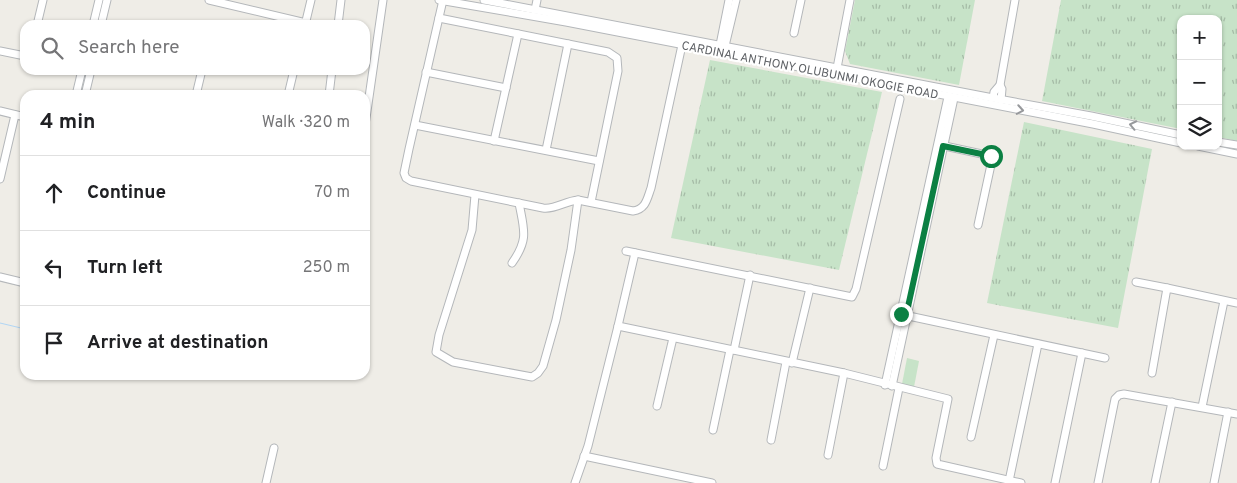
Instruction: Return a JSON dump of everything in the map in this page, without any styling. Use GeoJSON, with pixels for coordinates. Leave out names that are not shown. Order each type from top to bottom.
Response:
{"type":"FeatureCollection","features":[{"type":"Feature","properties":{"kind":"street"},"geometry":{"type":"LineString","coordinates":[[38,20],[43,0]]}},
{"type":"Feature","properties":{"kind":"street"},"geometry":{"type":"LineString","coordinates":[[94,20],[99,0]]}},
{"type":"Feature","properties":{"kind":"street"},"geometry":{"type":"LineString","coordinates":[[102,20],[107,0]]}},
{"type":"Feature","properties":{"kind":"street"},"geometry":{"type":"LineString","coordinates":[[209,0],[289,20]]}},
{"type":"Feature","properties":{"kind":"street"},"geometry":{"type":"LineString","coordinates":[[306,20],[311,0]]}},
{"type":"Feature","properties":{"kind":"street"},"geometry":{"type":"LineString","coordinates":[[339,20],[342,0]]}},
{"type":"Feature","properties":{"kind":"street"},"geometry":{"type":"LineString","coordinates":[[370,90],[383,0]]}},
{"type":"Feature","properties":{"kind":"street"},"geometry":{"type":"LineString","coordinates":[[442,0],[404,172],[406,178],[411,181],[519,204],[548,209],[578,200],[633,211],[640,210],[644,206],[651,188],[682,45]]}},
{"type":"Feature","properties":{"kind":"street","name":"CARDINAL ANTHONY OLUBUNMI OKOGIE ROAD"},"geometry":{"type":"LineString","coordinates":[[442,0],[682,45],[837,68],[1177,134]]}},
{"type":"Feature","properties":{"kind":"street","name":"CARDINAL ANTHONY OLUBUNMI OKOGIE ROAD"},"geometry":{"type":"LineString","coordinates":[[484,0],[722,46],[759,56],[951,98],[1093,124],[1177,142]]}},
{"type":"Feature","properties":{"kind":"street"},"geometry":{"type":"LineString","coordinates":[[535,10],[536,0]]}},
{"type":"Feature","properties":{"kind":"street"},"geometry":{"type":"LineString","coordinates":[[722,46],[729,0]]}},
{"type":"Feature","properties":{"kind":"street"},"geometry":{"type":"LineString","coordinates":[[722,46],[736,0]]}},
{"type":"Feature","properties":{"kind":"street"},"geometry":{"type":"LineString","coordinates":[[794,34],[801,0]]}},
{"type":"Feature","properties":{"kind":"street"},"geometry":{"type":"LineString","coordinates":[[837,68],[850,0]]}},
{"type":"Feature","properties":{"kind":"street"},"geometry":{"type":"LineString","coordinates":[[997,99],[994,92],[1000,85],[1015,0]]}},
{"type":"Feature","properties":{"kind":"street"},"geometry":{"type":"LineString","coordinates":[[439,18],[608,52],[617,58],[618,71],[591,202]]}},
{"type":"Feature","properties":{"kind":"street"},"geometry":{"type":"LineString","coordinates":[[494,141],[518,34]]}},
{"type":"Feature","properties":{"kind":"street"},"geometry":{"type":"LineString","coordinates":[[546,150],[568,44]]}},
{"type":"Feature","properties":{"kind":"street"},"geometry":{"type":"LineString","coordinates":[[0,51],[20,55]]}},
{"type":"Feature","properties":{"kind":"street"},"geometry":{"type":"LineString","coordinates":[[426,72],[506,88]]}},
{"type":"Feature","properties":{"kind":"street"},"geometry":{"type":"LineString","coordinates":[[77,90],[81,75]]}},
{"type":"Feature","properties":{"kind":"street"},"geometry":{"type":"LineString","coordinates":[[86,90],[90,75]]}},
{"type":"Feature","properties":{"kind":"street"},"geometry":{"type":"LineString","coordinates":[[197,90],[201,75]]}},
{"type":"Feature","properties":{"kind":"street"},"geometry":{"type":"LineString","coordinates":[[289,90],[293,75]]}},
{"type":"Feature","properties":{"kind":"street"},"geometry":{"type":"LineString","coordinates":[[330,90],[331,75]]}},
{"type":"Feature","properties":{"kind":"street"},"geometry":{"type":"LineString","coordinates":[[883,466],[892,386],[904,315],[951,98]]}},
{"type":"Feature","properties":{"kind":"street"},"geometry":{"type":"LineString","coordinates":[[626,251],[852,297],[856,289],[900,99]]}},
{"type":"Feature","properties":{"kind":"street"},"geometry":{"type":"LineString","coordinates":[[0,111],[20,116]]}},
{"type":"Feature","properties":{"kind":"street"},"geometry":{"type":"LineString","coordinates":[[0,179],[1,168],[15,115]]}},
{"type":"Feature","properties":{"kind":"street"},"geometry":{"type":"LineString","coordinates":[[414,126],[599,161]]}},
{"type":"Feature","properties":{"kind":"street"},"geometry":{"type":"LineString","coordinates":[[1222,143],[1237,146]]}},
{"type":"Feature","properties":{"kind":"street"},"geometry":{"type":"LineString","coordinates":[[940,145],[991,156],[992,160],[978,226]]}},
{"type":"Feature","properties":{"kind":"street"},"geometry":{"type":"LineString","coordinates":[[1218,150],[1237,154]]}},
{"type":"Feature","properties":{"kind":"street"},"geometry":{"type":"LineString","coordinates":[[475,195],[472,230],[439,335],[436,352],[453,362],[532,377],[543,366],[556,320],[571,250],[578,200]]}},
{"type":"Feature","properties":{"kind":"street"},"geometry":{"type":"LineString","coordinates":[[512,263],[521,250],[525,231],[519,204]]}},
{"type":"Feature","properties":{"kind":"street"},"geometry":{"type":"LineString","coordinates":[[575,483],[584,456],[618,326],[635,253]]}},
{"type":"Feature","properties":{"kind":"street"},"geometry":{"type":"LineString","coordinates":[[713,430],[750,275]]}},
{"type":"Feature","properties":{"kind":"street"},"geometry":{"type":"LineString","coordinates":[[0,278],[20,282]]}},
{"type":"Feature","properties":{"kind":"street"},"geometry":{"type":"LineString","coordinates":[[1136,282],[1237,303]]}},
{"type":"Feature","properties":{"kind":"street"},"geometry":{"type":"LineString","coordinates":[[771,440],[789,362],[810,288]]}},
{"type":"Feature","properties":{"kind":"street"},"geometry":{"type":"LineString","coordinates":[[1152,373],[1168,288]]}},
{"type":"Feature","properties":{"kind":"street"},"geometry":{"type":"LineString","coordinates":[[1202,407],[1224,301]]}},
{"type":"Feature","properties":{"kind":"street"},"geometry":{"type":"LineString","coordinates":[[904,315],[1105,358]]}},
{"type":"Feature","properties":{"kind":"street"},"geometry":{"type":"LineString","coordinates":[[618,326],[844,373],[948,399],[936,458],[937,464],[1021,483]]}},
{"type":"Feature","properties":{"kind":"street"},"geometry":{"type":"LineString","coordinates":[[971,437],[994,335]]}},
{"type":"Feature","properties":{"kind":"street"},"geometry":{"type":"LineString","coordinates":[[657,406],[673,338]]}},
{"type":"Feature","properties":{"kind":"street"},"geometry":{"type":"LineString","coordinates":[[1009,481],[1038,344]]}},
{"type":"Feature","properties":{"kind":"street"},"geometry":{"type":"LineString","coordinates":[[1055,483],[1082,353]]}},
{"type":"Feature","properties":{"kind":"street"},"geometry":{"type":"LineString","coordinates":[[828,455],[844,373]]}},
{"type":"Feature","properties":{"kind":"street"},"geometry":{"type":"LineString","coordinates":[[1098,483],[1115,399],[1119,394],[1237,414]]}},
{"type":"Feature","properties":{"kind":"street"},"geometry":{"type":"LineString","coordinates":[[1155,483],[1172,402]]}},
{"type":"Feature","properties":{"kind":"street"},"geometry":{"type":"LineString","coordinates":[[1214,483],[1228,412]]}},
{"type":"Feature","properties":{"kind":"street"},"geometry":{"type":"LineString","coordinates":[[266,483],[274,448]]}},
{"type":"Feature","properties":{"kind":"street"},"geometry":{"type":"LineString","coordinates":[[584,456],[712,483]]}},
{"type":"Feature","properties":{"kind":"green space"},"geometry":{"type":"Polygon","coordinates":[[[855,0],[975,0],[959,85],[850,64],[845,51],[855,0]]]}},
{"type":"Feature","properties":{"kind":"green space"},"geometry":{"type":"Polygon","coordinates":[[[1061,0],[1237,0],[1237,141],[1222,138],[1222,15],[1177,15],[1177,128],[1042,101],[1061,0]]]}},
{"type":"Feature","properties":{"kind":"green space"},"geometry":{"type":"Polygon","coordinates":[[[710,60],[882,92],[839,270],[671,238],[710,60]]]}},
{"type":"Feature","properties":{"kind":"green space"},"geometry":{"type":"Polygon","coordinates":[[[1024,122],[1152,149],[1118,328],[987,303],[1024,122]]]}},
{"type":"Feature","properties":{"kind":"green space"},"geometry":{"type":"Polygon","coordinates":[[[907,358],[919,361],[914,387],[902,384],[907,358]]]}},
{"type":"Feature","properties":{"kind":"waterway"},"geometry":{"type":"LineString","coordinates":[[0,323],[20,328]]}},
{"type":"Feature","properties":{"kind":"route"},"geometry":{"type":"LineString","coordinates":[[901,314],[906,316],[943,146],[991,156]]}}]}
